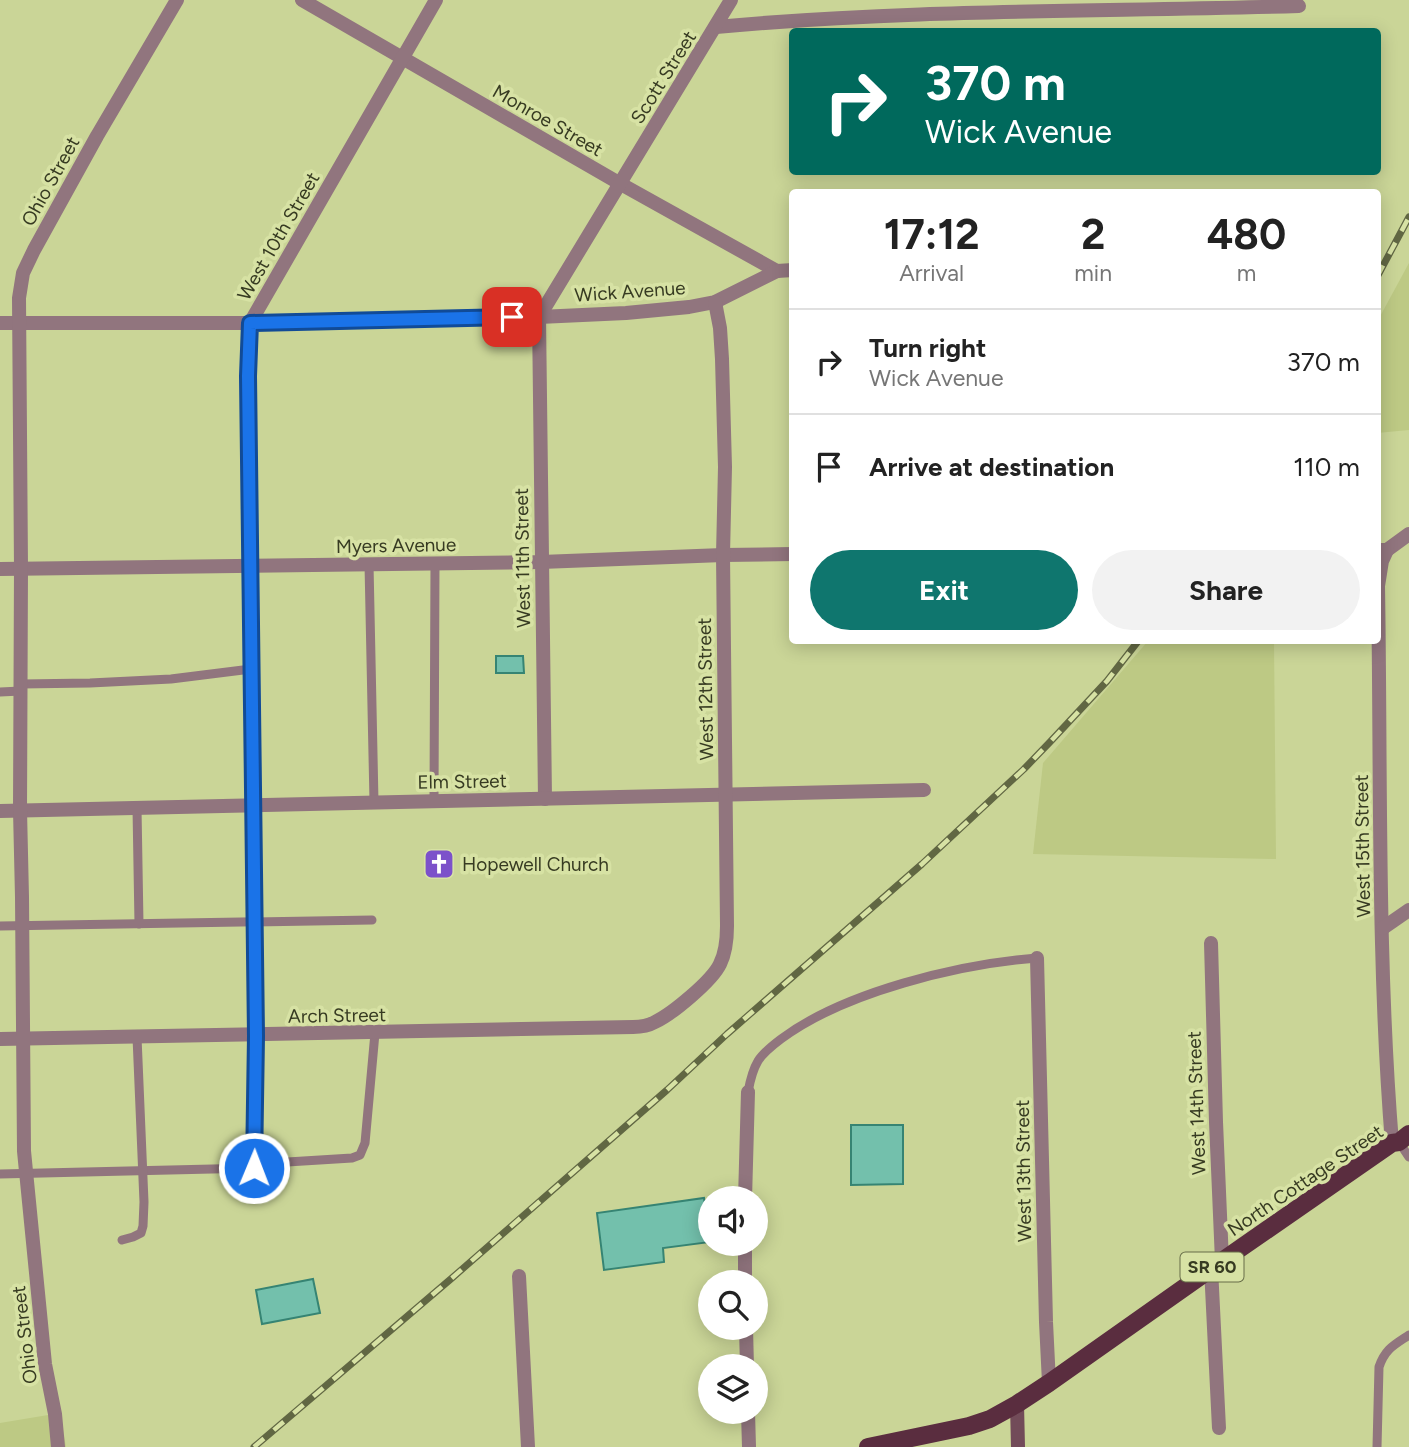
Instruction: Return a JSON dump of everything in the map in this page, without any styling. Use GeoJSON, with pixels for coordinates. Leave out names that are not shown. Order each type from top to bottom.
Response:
{"type":"FeatureCollection","features":[{"type":"Feature","properties":{"kind":"main road","name":"North Cottage Street"},"geometry":{"type":"LineString","coordinates":[[1017,1404],[1216,1264],[1402,1144]]}},
{"type":"Feature","properties":{"kind":"main road","name":"SR 60"},"geometry":{"type":"LineString","coordinates":[[868,1447],[969,1426],[990,1419],[1017,1404]]}},
{"type":"Feature","properties":{"kind":"main road"},"geometry":{"type":"LineString","coordinates":[[1017,1404],[1018,1447]]}},
{"type":"Feature","properties":{"kind":"street","name":"Ohio Street"},"geometry":{"type":"LineString","coordinates":[[58,1447],[55,1414],[45,1364],[24,1151],[19,298],[21,279],[34,250],[177,0]]}},
{"type":"Feature","properties":{"kind":"street","name":"Monroe Street"},"geometry":{"type":"LineString","coordinates":[[302,0],[777,271]]}},
{"type":"Feature","properties":{"kind":"street","name":"West 10th Street"},"geometry":{"type":"LineString","coordinates":[[254,1189],[256,1036],[249,566],[250,323],[436,0]]}},
{"type":"Feature","properties":{"kind":"street","name":"Scott Street"},"geometry":{"type":"LineString","coordinates":[[539,317],[731,0]]}},
{"type":"Feature","properties":{"kind":"street"},"geometry":{"type":"LineString","coordinates":[[716,27],[891,16],[1299,6]]}},
{"type":"Feature","properties":{"kind":"street","name":"Wick Avenue"},"geometry":{"type":"LineString","coordinates":[[0,323],[250,323],[539,317],[667,310],[715,302],[777,271],[789,270]]}},
{"type":"Feature","properties":{"kind":"street","name":"West 12th Street"},"geometry":{"type":"LineString","coordinates":[[633,1027],[647,1026],[670,1013],[706,982],[720,963],[726,943],[724,467],[722,359],[715,302]]}},
{"type":"Feature","properties":{"kind":"street","name":"West 11th Street"},"geometry":{"type":"LineString","coordinates":[[539,317],[545,799]]}},
{"type":"Feature","properties":{"kind":"street"},"geometry":{"type":"LineString","coordinates":[[1382,550],[1409,534]]}},
{"type":"Feature","properties":{"kind":"street","name":"Myers Avenue"},"geometry":{"type":"LineString","coordinates":[[0,569],[541,562],[789,554]]}},
{"type":"Feature","properties":{"kind":"street","name":"West 15th Street"},"geometry":{"type":"LineString","coordinates":[[1379,644],[1386,1040],[1402,1144]]}},
{"type":"Feature","properties":{"kind":"street","name":"Elm Street"},"geometry":{"type":"LineString","coordinates":[[0,811],[924,790]]}},
{"type":"Feature","properties":{"kind":"street"},"geometry":{"type":"LineString","coordinates":[[1383,928],[1409,911]]}},
{"type":"Feature","properties":{"kind":"street","name":"West 14th Street"},"geometry":{"type":"LineString","coordinates":[[1211,943],[1219,1427]]}},
{"type":"Feature","properties":{"kind":"street","name":"West 13th Street"},"geometry":{"type":"LineString","coordinates":[[1037,958],[1049,1383]]}},
{"type":"Feature","properties":{"kind":"street","name":"Arch Street"},"geometry":{"type":"LineString","coordinates":[[0,1040],[633,1027]]}},
{"type":"Feature","properties":{"kind":"street"},"geometry":{"type":"LineString","coordinates":[[745,1186],[748,1091]]}},
{"type":"Feature","properties":{"kind":"street"},"geometry":{"type":"LineString","coordinates":[[519,1276],[528,1447]]}},
{"type":"Feature","properties":{"kind":"street"},"geometry":{"type":"LineString","coordinates":[[749,1424],[750,1447]]}},
{"type":"Feature","properties":{"kind":"lane"},"geometry":{"type":"LineString","coordinates":[[434,801],[435,563]]}},
{"type":"Feature","properties":{"kind":"lane"},"geometry":{"type":"LineString","coordinates":[[369,564],[374,802]]}},
{"type":"Feature","properties":{"kind":"lane"},"geometry":{"type":"LineString","coordinates":[[0,692],[21,687],[171,679],[251,669]]}},
{"type":"Feature","properties":{"kind":"lane"},"geometry":{"type":"LineString","coordinates":[[138,808],[139,924]]}},
{"type":"Feature","properties":{"kind":"lane"},"geometry":{"type":"LineString","coordinates":[[0,926],[372,920]]}},
{"type":"Feature","properties":{"kind":"lane"},"geometry":{"type":"LineString","coordinates":[[748,1091],[751,1075],[759,1059],[795,1029],[828,1010],[923,979],[989,964],[1037,958]]}},
{"type":"Feature","properties":{"kind":"lane"},"geometry":{"type":"LineString","coordinates":[[0,1174],[255,1166],[352,1158],[360,1155],[365,1143],[375,1033]]}},
{"type":"Feature","properties":{"kind":"lane"},"geometry":{"type":"LineString","coordinates":[[122,1240],[141,1233],[144,1226],[137,1037]]}},
{"type":"Feature","properties":{"kind":"lane"},"geometry":{"type":"LineString","coordinates":[[1377,1447],[1379,1367],[1382,1356],[1409,1335]]}},
{"type":"Feature","properties":{"kind":"shaded area"},"geometry":{"type":"Polygon","coordinates":[[[1409,263],[1409,430],[1381,433],[1381,315],[1409,263]]]}},
{"type":"Feature","properties":{"kind":"shaded area"},"geometry":{"type":"Polygon","coordinates":[[[1145,644],[1274,644],[1276,859],[1033,854],[1043,763],[1145,644]]]}},
{"type":"Feature","properties":{"kind":"shaded area"},"geometry":{"type":"Polygon","coordinates":[[[60,1413],[66,1447],[0,1447],[0,1423],[60,1413]]]}},
{"type":"Feature","properties":{"kind":"building"},"geometry":{"type":"Polygon","coordinates":[[[496,656],[523,656],[524,673],[496,673],[496,656]]]}},
{"type":"Feature","properties":{"kind":"building"},"geometry":{"type":"Polygon","coordinates":[[[851,1125],[903,1125],[903,1184],[851,1185],[851,1125]]]}},
{"type":"Feature","properties":{"kind":"building"},"geometry":{"type":"Polygon","coordinates":[[[698,1199],[698,1244],[663,1248],[664,1262],[604,1270],[597,1213],[698,1199]]]}},
{"type":"Feature","properties":{"kind":"building"},"geometry":{"type":"Polygon","coordinates":[[[313,1279],[320,1313],[262,1324],[256,1290],[313,1279]]]}},
{"type":"Feature","properties":{"kind":"railway"},"geometry":{"type":"LineString","coordinates":[[1381,270],[1409,217]]}},
{"type":"Feature","properties":{"kind":"railway"},"geometry":{"type":"LineString","coordinates":[[254,1447],[452,1278],[922,864],[1024,769],[1107,681],[1136,644]]}},
{"type":"Feature","properties":{"kind":"place","name":"Hopewell Church"},"geometry":{"type":"Point","coordinates":[439,864]}},
{"type":"Feature","properties":{"kind":"route"},"geometry":{"type":"LineString","coordinates":[[254,1168],[256,1036],[249,566],[250,323],[512,317]]}}]}
